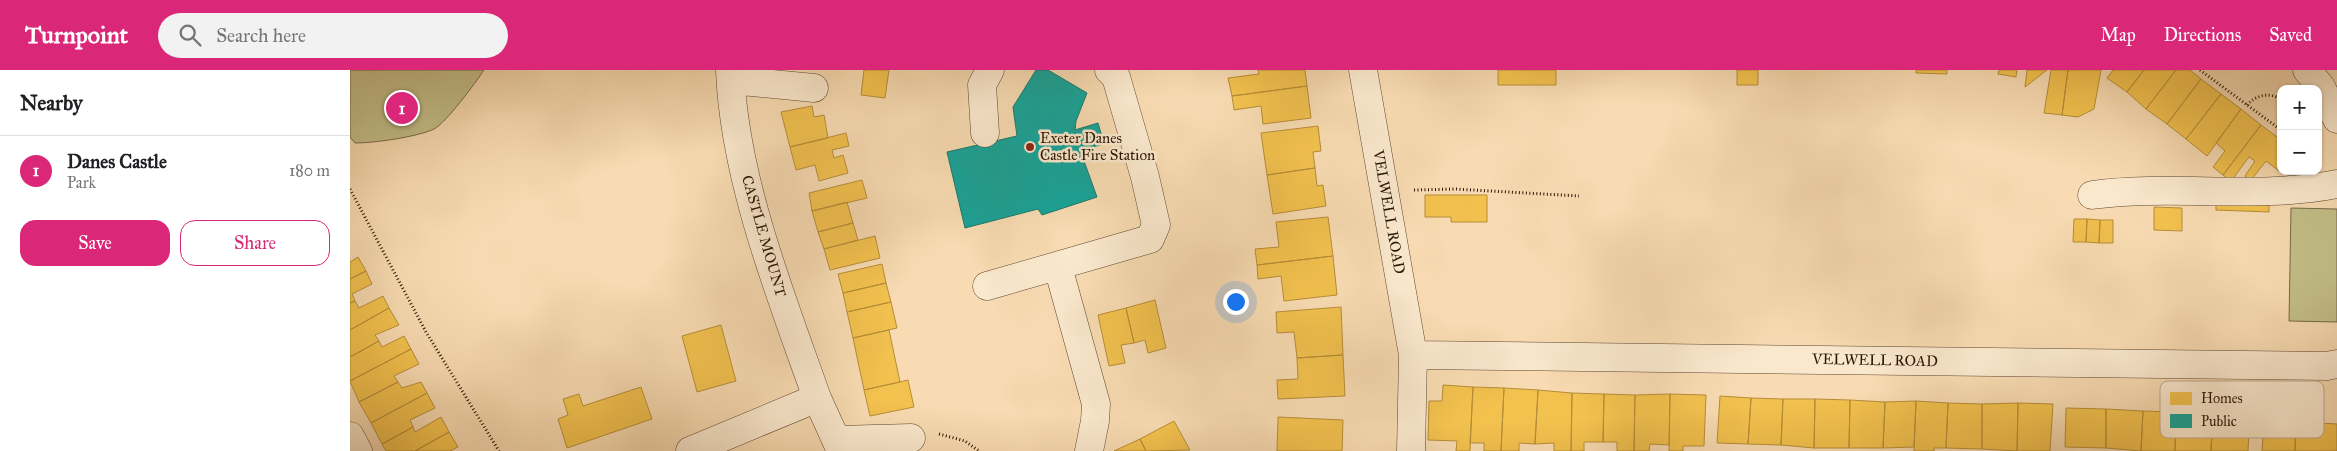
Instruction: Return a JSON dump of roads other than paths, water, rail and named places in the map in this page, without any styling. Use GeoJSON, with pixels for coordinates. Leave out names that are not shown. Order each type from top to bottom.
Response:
{"type":"FeatureCollection","features":[{"type":"Feature","properties":{"kind":"street"},"geometry":{"type":"LineString","coordinates":[[984,133],[982,85],[990,70]]}},
{"type":"Feature","properties":{"kind":"street"},"geometry":{"type":"LineString","coordinates":[[987,286],[1150,239],[1156,225],[1145,177],[1116,77],[1108,70]]}},
{"type":"Feature","properties":{"kind":"street","name":"VELWELL ROAD"},"geometry":{"type":"LineString","coordinates":[[1363,70],[1413,355],[1411,451]]}},
{"type":"Feature","properties":{"kind":"street"},"geometry":{"type":"LineString","coordinates":[[2307,70],[2321,87],[2337,119]]}},
{"type":"Feature","properties":{"kind":"street"},"geometry":{"type":"LineString","coordinates":[[731,75],[814,88]]}},
{"type":"Feature","properties":{"kind":"street","name":"CASTLE MOUNT"},"geometry":{"type":"LineString","coordinates":[[731,75],[739,145],[771,269],[818,398],[839,446]]}},
{"type":"Feature","properties":{"kind":"street"},"geometry":{"type":"LineString","coordinates":[[2092,195],[2122,190],[2290,190],[2337,184]]}},
{"type":"Feature","properties":{"kind":"street"},"geometry":{"type":"LineString","coordinates":[[1058,267],[1096,404],[1095,421],[1089,451]]}},
{"type":"Feature","properties":{"kind":"street","name":"VELWELL ROAD"},"geometry":{"type":"LineString","coordinates":[[1413,355],[2308,366],[2337,364]]}},
{"type":"Feature","properties":{"kind":"street"},"geometry":{"type":"LineString","coordinates":[[690,451],[818,398]]}},
{"type":"Feature","properties":{"kind":"street"},"geometry":{"type":"LineString","coordinates":[[839,446],[920,435]]}},
{"type":"Feature","properties":{"kind":"street"},"geometry":{"type":"LineString","coordinates":[[350,436],[358,451]]}},
{"type":"Feature","properties":{"kind":"place","name":"Danes Castle"},"geometry":{"type":"Point","coordinates":[402,108]}},
{"type":"Feature","properties":{"kind":"place","name":"Exeter Danes Castle Fire Station"},"geometry":{"type":"Point","coordinates":[1030,147]}}]}
